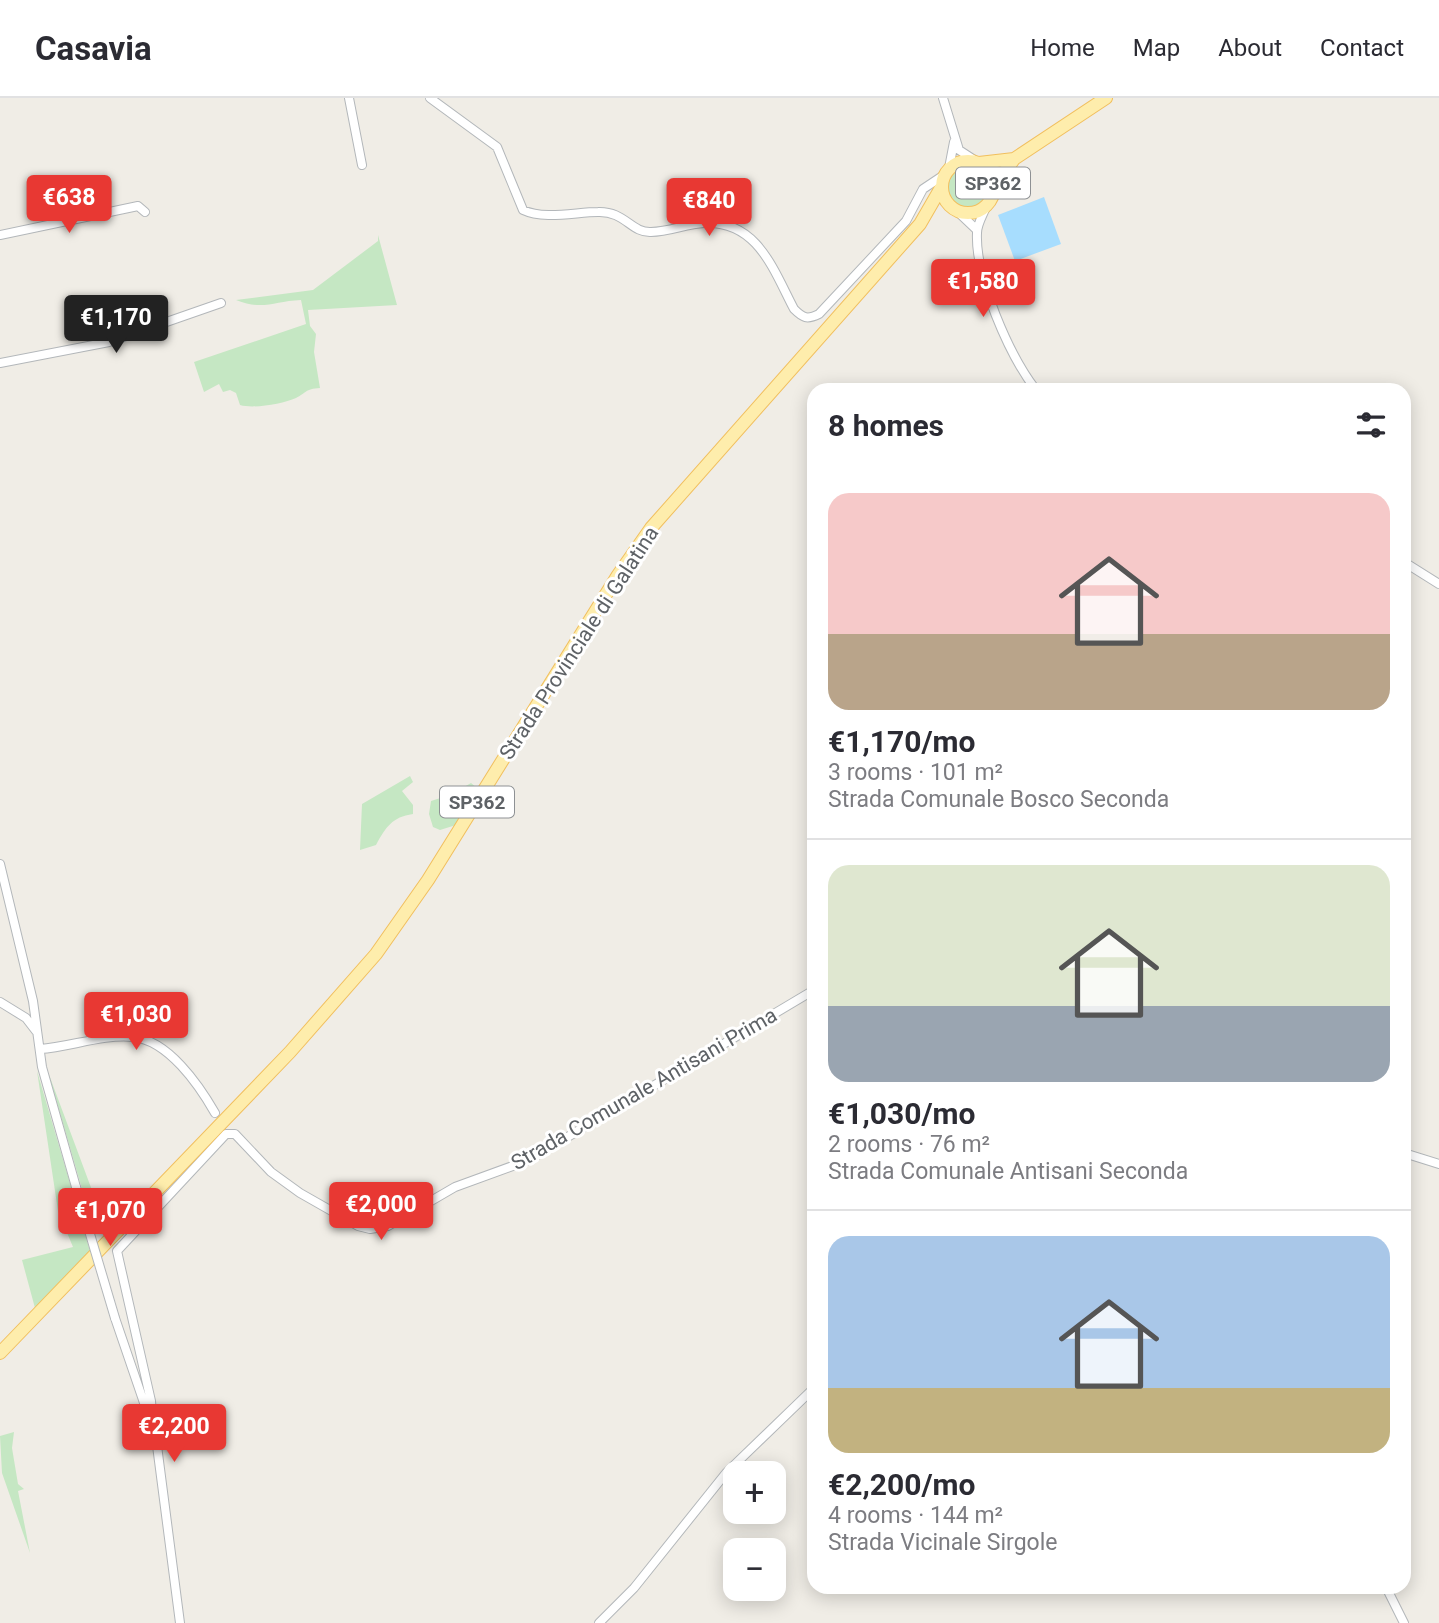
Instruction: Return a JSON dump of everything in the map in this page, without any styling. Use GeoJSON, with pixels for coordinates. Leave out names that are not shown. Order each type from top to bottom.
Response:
{"type":"FeatureCollection","features":[{"type":"Feature","properties":{"kind":"main road","name":"SP362"},"geometry":{"type":"LineString","coordinates":[[986,207],[994,188],[1014,159],[1106,98]]}},
{"type":"Feature","properties":{"kind":"main road","name":"SP362"},"geometry":{"type":"LineString","coordinates":[[957,211],[948,205],[945,176],[959,163],[1014,159]]}},
{"type":"Feature","properties":{"kind":"main road","name":"SP362"},"geometry":{"type":"LineString","coordinates":[[979,163],[992,178],[994,188]]}},
{"type":"Feature","properties":{"kind":"main road","name":"Strada Provinciale di Galatina"},"geometry":{"type":"LineString","coordinates":[[0,1353],[290,1052],[376,954],[428,880],[618,575],[651,528],[920,224],[945,176]]}},
{"type":"Feature","properties":{"kind":"main road","name":"Strada Provinciale di Galatina"},"geometry":{"type":"LineString","coordinates":[[920,224],[937,215],[957,211],[967,213],[986,207]]}},
{"type":"Feature","properties":{"kind":"street"},"geometry":{"type":"LineString","coordinates":[[349,98],[362,165]]}},
{"type":"Feature","properties":{"kind":"street"},"geometry":{"type":"LineString","coordinates":[[430,98],[497,147],[523,210],[539,214],[613,212],[637,228],[650,232],[706,223],[735,227],[753,240],[794,309],[803,317],[810,318],[819,314],[906,221],[923,189],[945,176],[954,142]]}},
{"type":"Feature","properties":{"kind":"street"},"geometry":{"type":"LineString","coordinates":[[943,98],[958,150],[979,163]]}},
{"type":"Feature","properties":{"kind":"street"},"geometry":{"type":"LineString","coordinates":[[0,235],[138,206],[143,206],[145,212]]}},
{"type":"Feature","properties":{"kind":"street"},"geometry":{"type":"LineString","coordinates":[[986,207],[976,230],[981,276],[1032,383]]}},
{"type":"Feature","properties":{"kind":"street"},"geometry":{"type":"LineString","coordinates":[[957,211],[976,230]]}},
{"type":"Feature","properties":{"kind":"street"},"geometry":{"type":"LineString","coordinates":[[0,363],[109,342],[221,303]]}},
{"type":"Feature","properties":{"kind":"street"},"geometry":{"type":"LineString","coordinates":[[1411,566],[1439,583]]}},
{"type":"Feature","properties":{"kind":"street"},"geometry":{"type":"LineString","coordinates":[[0,864],[33,1001],[40,1048],[76,1187],[143,1405],[153,1426],[180,1623]]}},
{"type":"Feature","properties":{"kind":"street","name":"Strada Comunale Antisani Prima"},"geometry":{"type":"LineString","coordinates":[[153,1426],[153,1409],[117,1251],[226,1134],[234,1134],[271,1172],[300,1194],[358,1226],[381,1228],[455,1187],[529,1160],[807,994]]}},
{"type":"Feature","properties":{"kind":"street"},"geometry":{"type":"LineString","coordinates":[[0,1002],[26,1018],[37,1033]]}},
{"type":"Feature","properties":{"kind":"street"},"geometry":{"type":"LineString","coordinates":[[40,1048],[126,1037],[145,1040],[194,1079],[215,1113]]}},
{"type":"Feature","properties":{"kind":"street"},"geometry":{"type":"LineString","coordinates":[[1411,1155],[1439,1164]]}},
{"type":"Feature","properties":{"kind":"street"},"geometry":{"type":"LineString","coordinates":[[599,1623],[634,1588],[726,1473],[807,1395]]}},
{"type":"Feature","properties":{"kind":"street"},"geometry":{"type":"LineString","coordinates":[[1390,1594],[1404,1623]]}},
{"type":"Feature","properties":{"kind":"green space"},"geometry":{"type":"Polygon","coordinates":[[[967,167],[981,173],[987,187],[981,201],[967,207],[953,201],[947,187],[953,173],[967,167]]]}},
{"type":"Feature","properties":{"kind":"green space"},"geometry":{"type":"Polygon","coordinates":[[[378,235],[397,305],[308,310],[310,326],[316,334],[314,352],[320,388],[308,390],[284,402],[252,406],[240,405],[236,393],[230,390],[223,392],[219,384],[204,392],[194,362],[306,324],[301,300],[254,305],[236,300],[313,290],[378,241],[378,235]]]}},
{"type":"Feature","properties":{"kind":"green space"},"geometry":{"type":"Polygon","coordinates":[[[410,776],[413,782],[402,791],[413,805],[413,814],[395,820],[376,845],[360,850],[362,804],[410,776]]]}},
{"type":"Feature","properties":{"kind":"green space"},"geometry":{"type":"Polygon","coordinates":[[[471,783],[477,788],[456,825],[440,830],[433,827],[429,814],[431,801],[450,795],[471,783]]]}},
{"type":"Feature","properties":{"kind":"green space"},"geometry":{"type":"Polygon","coordinates":[[[37,1071],[90,1251],[35,1308],[22,1260],[73,1247],[58,1211],[37,1071]]]}},
{"type":"Feature","properties":{"kind":"green space"},"geometry":{"type":"Polygon","coordinates":[[[48,1072],[99,1209],[89,1213],[48,1072]]]}},
{"type":"Feature","properties":{"kind":"green space"},"geometry":{"type":"Polygon","coordinates":[[[14,1432],[12,1448],[18,1484],[24,1489],[18,1491],[30,1553],[2,1473],[0,1436],[14,1432]]]}},
{"type":"Feature","properties":{"kind":"water"},"geometry":{"type":"Polygon","coordinates":[[[1044,197],[1061,244],[1015,261],[998,215],[1044,197]]]}}]}
